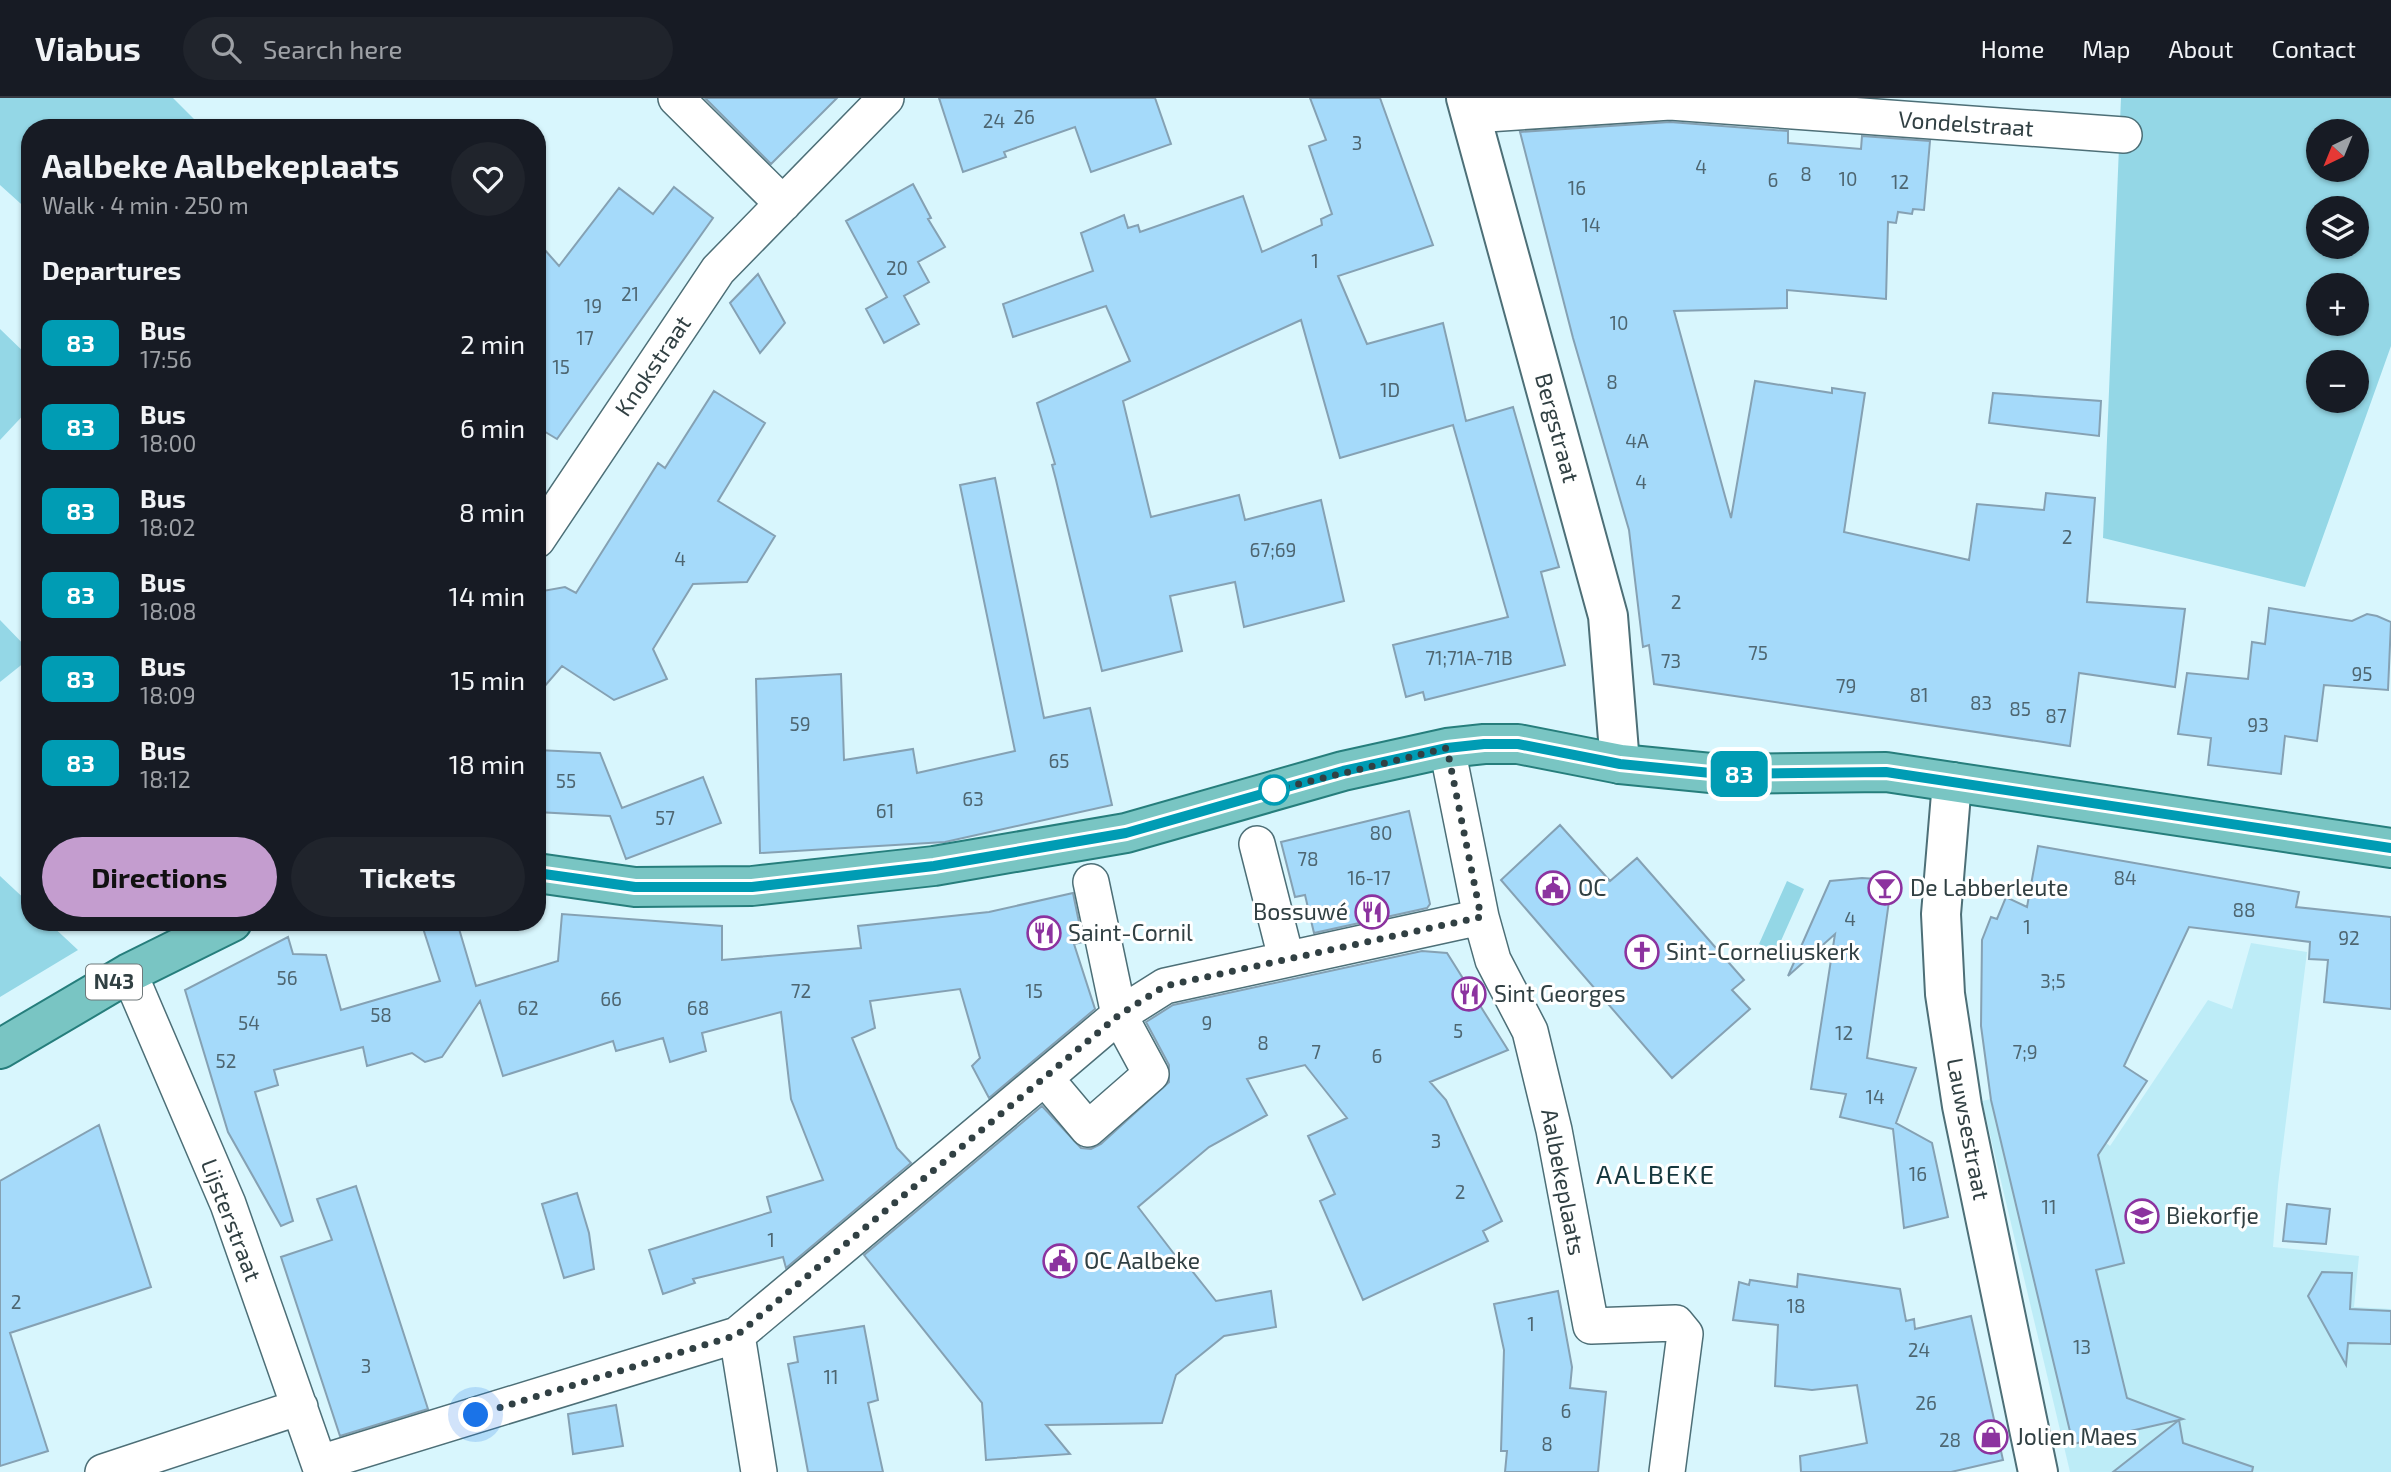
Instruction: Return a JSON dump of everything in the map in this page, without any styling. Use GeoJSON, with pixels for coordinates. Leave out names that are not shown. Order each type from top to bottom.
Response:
{"type":"FeatureCollection","features":[{"type":"Feature","properties":{"kind":"main road"},"geometry":{"type":"LineString","coordinates":[[546,874],[635,887],[752,887],[934,866],[1126,833],[1343,771],[1447,748],[1518,744],[1620,764],[1721,774],[1886,772],[2391,848]]}},
{"type":"Feature","properties":{"kind":"main road","name":"N43"},"geometry":{"type":"LineString","coordinates":[[0,1049],[130,973],[214,931]]}},
{"type":"Feature","properties":{"kind":"street"},"geometry":{"type":"LineString","coordinates":[[676,98],[783,204]]}},
{"type":"Feature","properties":{"kind":"street","name":"Knokstraat"},"geometry":{"type":"LineString","coordinates":[[546,527],[718,270],[886,98]]}},
{"type":"Feature","properties":{"kind":"street","name":"Vondelstraat"},"geometry":{"type":"LineString","coordinates":[[1469,107],[1670,102],[2124,135]]}},
{"type":"Feature","properties":{"kind":"street","name":"Bergstraat"},"geometry":{"type":"LineString","coordinates":[[1469,107],[1608,616],[1620,764]]}},
{"type":"Feature","properties":{"kind":"street","name":"Aalbekeplaats"},"geometry":{"type":"LineString","coordinates":[[1447,748],[1481,917],[1493,960],[1530,1031],[1554,1130],[1591,1326],[1676,1322],[1685,1334],[1667,1472]]}},
{"type":"Feature","properties":{"kind":"street","name":"Lauwsestraat"},"geometry":{"type":"LineString","coordinates":[[1952,782],[1941,914],[1945,994],[1962,1106],[2038,1472]]}},
{"type":"Feature","properties":{"kind":"street"},"geometry":{"type":"LineString","coordinates":[[1257,844],[1284,950]]}},
{"type":"Feature","properties":{"kind":"street"},"geometry":{"type":"LineString","coordinates":[[1095,879],[1119,1015]]}},
{"type":"Feature","properties":{"kind":"street"},"geometry":{"type":"LineString","coordinates":[[321,1467],[737,1335],[1119,1015],[1165,986],[1481,917]]}},
{"type":"Feature","properties":{"kind":"street"},"geometry":{"type":"LineString","coordinates":[[1111,920],[1118,953],[1138,976],[1151,980]]}},
{"type":"Feature","properties":{"kind":"street","name":"Lijsterstraat"},"geometry":{"type":"LineString","coordinates":[[130,973],[228,1204],[321,1467]]}},
{"type":"Feature","properties":{"kind":"street"},"geometry":{"type":"LineString","coordinates":[[737,1335],[759,1472]]}},
{"type":"Feature","properties":{"kind":"street"},"geometry":{"type":"LineString","coordinates":[[103,1472],[300,1407]]}},
{"type":"Feature","properties":{"kind":"shaded area"},"geometry":{"type":"Polygon","coordinates":[[[0,98],[173,98],[194,119],[21,119],[21,204],[0,185],[0,98]]]}},
{"type":"Feature","properties":{"kind":"shaded area"},"geometry":{"type":"Polygon","coordinates":[[[2121,98],[2391,98],[2391,346],[2369,408],[2369,350],[2306,350],[2306,413],[2367,413],[2305,587],[2103,538],[2121,98]]]}},
{"type":"Feature","properties":{"kind":"shaded area"},"geometry":{"type":"Polygon","coordinates":[[[0,329],[21,349],[21,418],[0,440],[0,329]]]}},
{"type":"Feature","properties":{"kind":"shaded area"},"geometry":{"type":"Polygon","coordinates":[[[0,620],[21,642],[21,665],[0,682],[0,620]]]}},
{"type":"Feature","properties":{"kind":"shaded area"},"geometry":{"type":"Polygon","coordinates":[[[0,876],[21,896],[21,931],[58,931],[78,950],[0,997],[0,876]]]}},
{"type":"Feature","properties":{"kind":"shaded area"},"geometry":{"type":"Polygon","coordinates":[[[1787,881],[1804,889],[1776,952],[1759,944],[1787,881]]]}},
{"type":"Feature","properties":{"kind":"shaded area","name":"Biekorfje"},"geometry":{"type":"Polygon","coordinates":[[[2251,943],[2307,952],[2278,1185],[2273,1247],[2359,1256],[2354,1307],[2391,1309],[2391,1472],[2070,1472],[1982,1101],[2058,1084],[2067,1112],[2110,1146],[2208,1000],[2232,1009],[2251,943]]]}},
{"type":"Feature","properties":{"kind":"building"},"geometry":{"type":"Polygon","coordinates":[[[705,98],[837,98],[771,164],[705,98]]]}},
{"type":"Feature","properties":{"kind":"building"},"geometry":{"type":"Polygon","coordinates":[[[939,98],[1155,98],[1171,144],[1091,172],[1075,127],[1004,152],[1006,157],[963,172],[939,98]]]}},
{"type":"Feature","properties":{"kind":"building"},"geometry":{"type":"Polygon","coordinates":[[[1310,98],[1380,98],[1433,245],[1338,276],[1367,344],[1443,323],[1466,421],[1513,407],[1559,567],[1541,572],[1565,665],[1425,700],[1423,692],[1406,697],[1393,645],[1508,617],[1453,425],[1340,458],[1301,320],[1123,401],[1151,517],[1239,495],[1245,520],[1321,500],[1344,601],[1244,627],[1235,582],[1170,596],[1182,651],[1102,671],[1052,465],[1055,464],[1037,403],[1130,361],[1106,306],[1013,337],[1003,304],[1093,271],[1081,233],[1124,215],[1128,228],[1138,225],[1140,232],[1243,196],[1262,252],[1322,225],[1321,219],[1332,214],[1309,146],[1326,140],[1310,98]]]}},
{"type":"Feature","properties":{"kind":"building"},"geometry":{"type":"Polygon","coordinates":[[[1670,122],[1788,131],[1788,143],[1861,149],[1862,136],[1930,141],[1924,210],[1913,209],[1912,214],[1898,212],[1896,223],[1888,222],[1886,299],[1787,290],[1787,308],[1674,311],[1731,518],[1755,381],[1832,393],[1832,388],[1865,393],[1844,532],[1969,560],[1977,504],[2044,510],[2046,493],[2095,498],[2087,602],[2185,609],[2175,687],[2079,673],[2070,746],[1654,684],[1649,645],[1643,647],[1629,530],[1573,338],[1520,132],[1670,122]]]}},
{"type":"Feature","properties":{"kind":"building"},"geometry":{"type":"Polygon","coordinates":[[[913,184],[931,218],[928,219],[945,247],[918,262],[929,282],[904,296],[919,324],[884,343],[866,309],[887,297],[846,221],[913,184]]]}},
{"type":"Feature","properties":{"kind":"building"},"geometry":{"type":"Polygon","coordinates":[[[674,187],[713,218],[557,439],[546,432],[546,251],[559,266],[619,188],[653,214],[674,187]]]}},
{"type":"Feature","properties":{"kind":"building"},"geometry":{"type":"Polygon","coordinates":[[[758,274],[785,323],[760,353],[730,303],[758,274]]]}},
{"type":"Feature","properties":{"kind":"building"},"geometry":{"type":"Polygon","coordinates":[[[714,391],[765,423],[718,501],[775,536],[747,582],[693,584],[653,649],[667,679],[614,700],[562,666],[546,685],[546,590],[565,587],[576,593],[658,463],[665,468],[714,391]]]}},
{"type":"Feature","properties":{"kind":"building"},"geometry":{"type":"Polygon","coordinates":[[[1993,393],[2101,401],[2099,436],[1989,423],[1993,393]]]}},
{"type":"Feature","properties":{"kind":"building"},"geometry":{"type":"Polygon","coordinates":[[[995,478],[1044,718],[1090,708],[1112,805],[945,842],[760,853],[756,679],[841,674],[844,760],[913,749],[917,773],[1015,751],[960,485],[995,478]]]}},
{"type":"Feature","properties":{"kind":"building"},"geometry":{"type":"Polygon","coordinates":[[[2269,608],[2352,621],[2367,614],[2391,622],[2388,690],[2324,685],[2317,741],[2285,736],[2281,774],[2208,765],[2211,738],[2178,734],[2187,673],[2248,679],[2252,642],[2265,644],[2269,608]]]}},
{"type":"Feature","properties":{"kind":"building"},"geometry":{"type":"Polygon","coordinates":[[[546,750],[600,753],[622,808],[703,777],[721,823],[626,859],[610,816],[546,812],[546,750]]]}},
{"type":"Feature","properties":{"kind":"building"},"geometry":{"type":"Polygon","coordinates":[[[1409,811],[1430,904],[1427,908],[1314,933],[1305,895],[1295,897],[1281,842],[1409,811]]]}},
{"type":"Feature","properties":{"kind":"building","name":"Sint-Corneliuskerk"},"geometry":{"type":"Polygon","coordinates":[[[1560,825],[1610,881],[1637,858],[1744,980],[1732,990],[1750,1009],[1672,1078],[1501,880],[1560,825]]]}},
{"type":"Feature","properties":{"kind":"building"},"geometry":{"type":"Polygon","coordinates":[[[2038,846],[2299,892],[2296,907],[2391,917],[2391,1009],[2324,1002],[2328,960],[2309,959],[2310,942],[2189,927],[2124,1066],[2147,1081],[2098,1155],[2124,1263],[2096,1270],[2127,1398],[2183,1419],[2073,1444],[1991,1100],[1981,1026],[1982,940],[1991,917],[1997,919],[2006,897],[2027,907],[2038,846]]]}},
{"type":"Feature","properties":{"kind":"building"},"geometry":{"type":"Polygon","coordinates":[[[1862,878],[1892,880],[1867,1058],[1916,1068],[1896,1123],[1932,1143],[1948,1217],[1904,1228],[1893,1129],[1840,1117],[1846,1094],[1811,1089],[1835,934],[1788,976],[1830,881],[1862,878]]]}},
{"type":"Feature","properties":{"kind":"building"},"geometry":{"type":"Polygon","coordinates":[[[1073,893],[1083,942],[1074,944],[1095,1009],[989,1098],[972,1066],[980,1058],[960,989],[870,1001],[875,1028],[852,1038],[897,1148],[911,1163],[786,1268],[783,1257],[693,1279],[695,1283],[663,1294],[649,1250],[771,1212],[767,1197],[823,1180],[791,1099],[781,1012],[702,1033],[706,1051],[670,1062],[663,1038],[616,1051],[613,1041],[503,1076],[480,1001],[442,1057],[425,1062],[412,1053],[367,1066],[363,1047],[274,1070],[278,1085],[255,1092],[293,1221],[281,1226],[228,1132],[185,990],[288,937],[293,954],[326,955],[341,1010],[440,981],[424,931],[460,931],[476,986],[558,961],[562,914],[722,926],[722,960],[861,948],[858,926],[989,912],[1073,893]]]}},
{"type":"Feature","properties":{"kind":"building"},"geometry":{"type":"Polygon","coordinates":[[[1422,951],[1447,953],[1508,1050],[1430,1082],[1446,1100],[1502,1221],[1483,1231],[1488,1241],[1363,1300],[1320,1201],[1335,1194],[1308,1136],[1347,1118],[1305,1065],[1247,1079],[1267,1115],[1209,1147],[1138,1207],[1178,1259],[1181,1257],[1216,1301],[1271,1291],[1276,1327],[1224,1336],[1176,1375],[1162,1423],[1046,1425],[1070,1454],[986,1460],[982,1403],[864,1255],[1042,1106],[1081,1148],[1091,1149],[1101,1144],[1169,1082],[1169,1065],[1146,1022],[1173,1005],[1422,951]]]}},
{"type":"Feature","properties":{"kind":"building"},"geometry":{"type":"Polygon","coordinates":[[[99,1125],[151,1287],[10,1333],[48,1451],[0,1466],[0,1181],[99,1125]]]}},
{"type":"Feature","properties":{"kind":"building"},"geometry":{"type":"Polygon","coordinates":[[[356,1186],[428,1409],[340,1436],[281,1257],[332,1240],[317,1199],[356,1186]]]}},
{"type":"Feature","properties":{"kind":"building"},"geometry":{"type":"Polygon","coordinates":[[[577,1193],[589,1233],[594,1269],[564,1278],[542,1204],[577,1193]]]}},
{"type":"Feature","properties":{"kind":"building"},"geometry":{"type":"Polygon","coordinates":[[[2287,1204],[2330,1209],[2326,1244],[2283,1241],[2287,1204]]]}},
{"type":"Feature","properties":{"kind":"building"},"geometry":{"type":"Polygon","coordinates":[[[2322,1272],[2352,1273],[2350,1309],[2391,1311],[2391,1344],[2348,1343],[2346,1365],[2308,1296],[2322,1272]]]}},
{"type":"Feature","properties":{"kind":"building"},"geometry":{"type":"Polygon","coordinates":[[[1798,1274],[1900,1289],[1906,1321],[1914,1319],[1915,1329],[1971,1316],[2003,1460],[1951,1472],[1801,1472],[1800,1456],[1867,1443],[1857,1385],[1812,1390],[1775,1386],[1778,1325],[1733,1320],[1739,1282],[1749,1285],[1750,1280],[1797,1287],[1798,1274]]]}},
{"type":"Feature","properties":{"kind":"building"},"geometry":{"type":"Polygon","coordinates":[[[1558,1291],[1572,1367],[1570,1388],[1606,1392],[1598,1472],[1505,1472],[1507,1451],[1501,1451],[1504,1350],[1494,1304],[1558,1291]]]}},
{"type":"Feature","properties":{"kind":"building"},"geometry":{"type":"Polygon","coordinates":[[[864,1326],[878,1400],[868,1403],[883,1472],[808,1472],[788,1364],[798,1362],[794,1337],[864,1326]]]}},
{"type":"Feature","properties":{"kind":"building"},"geometry":{"type":"Polygon","coordinates":[[[616,1405],[623,1446],[573,1454],[568,1414],[616,1405]]]}},
{"type":"Feature","properties":{"kind":"building"},"geometry":{"type":"Polygon","coordinates":[[[2179,1420],[2183,1443],[2253,1467],[2252,1472],[2113,1472],[2179,1420]]]}},
{"type":"Feature","properties":{"kind":"bus line","name":"83"},"geometry":{"type":"LineString","coordinates":[[546,874],[635,887],[752,887],[934,866],[1126,833],[1343,771],[1447,748],[1484,744],[1518,744],[1620,764],[1721,774],[1886,772],[2391,848]]}},
{"type":"Feature","properties":{"kind":"place","name":"OC"},"geometry":{"type":"Point","coordinates":[1553,888]}},
{"type":"Feature","properties":{"kind":"place","name":"De Labberleute"},"geometry":{"type":"Point","coordinates":[1885,888]}},
{"type":"Feature","properties":{"kind":"place","name":"Bossuwé"},"geometry":{"type":"Point","coordinates":[1372,912]}},
{"type":"Feature","properties":{"kind":"place","name":"Saint-Cornil"},"geometry":{"type":"Point","coordinates":[1044,933]}},
{"type":"Feature","properties":{"kind":"place","name":"Sint-Corneliuskerk"},"geometry":{"type":"Point","coordinates":[1642,952]}},
{"type":"Feature","properties":{"kind":"place","name":"Sint Georges"},"geometry":{"type":"Point","coordinates":[1469,994]}},
{"type":"Feature","properties":{"kind":"place","name":"Biekorfje"},"geometry":{"type":"Point","coordinates":[2142,1216]}},
{"type":"Feature","properties":{"kind":"place","name":"OC Aalbeke"},"geometry":{"type":"Point","coordinates":[1060,1261]}},
{"type":"Feature","properties":{"kind":"place","name":"Jolien Maes"},"geometry":{"type":"Point","coordinates":[1991,1437]}},
{"type":"Feature","properties":{"kind":"district","name":"AALBEKE"},"geometry":{"type":"Point","coordinates":[1656,1175]}},
{"type":"Feature","properties":{"kind":"route"},"geometry":{"type":"LineString","coordinates":[[476,1415],[737,1335],[1119,1015],[1165,986],[1481,917],[1447,748],[1343,771],[1274,790]]}}]}
